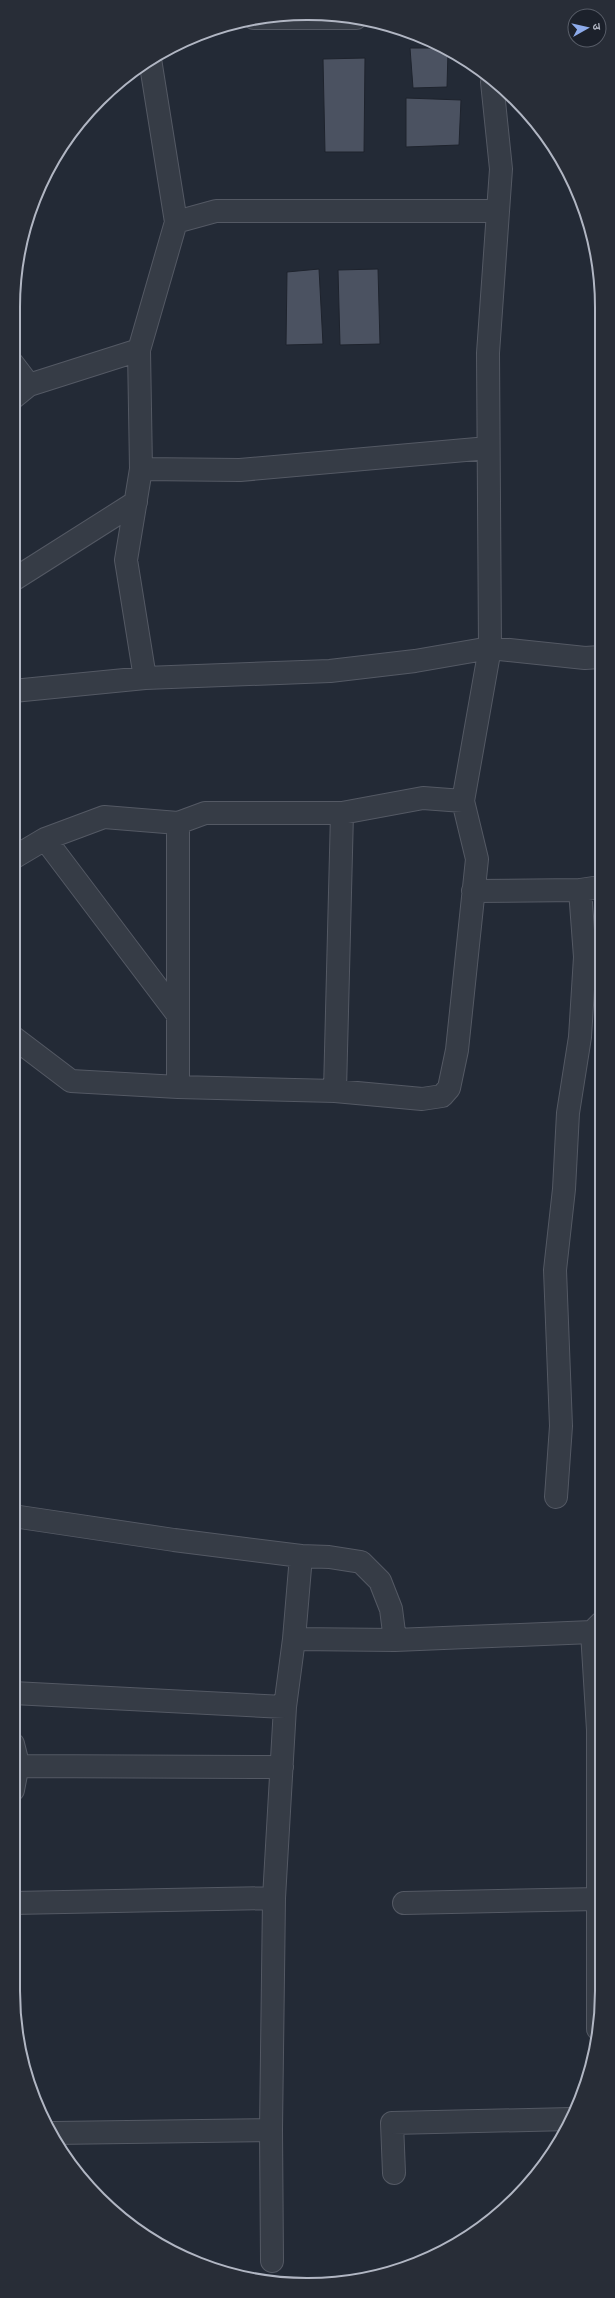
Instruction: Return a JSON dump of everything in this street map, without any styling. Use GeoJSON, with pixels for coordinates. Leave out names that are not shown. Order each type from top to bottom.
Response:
{"type":"FeatureCollection","features":[{"type":"Feature","properties":{"kind":"street"},"geometry":{"type":"LineString","coordinates":[[145,678],[126,560],[141,469],[139,350],[176,222],[151,66]]}},
{"type":"Feature","properties":{"kind":"street"},"geometry":{"type":"LineString","coordinates":[[20,1042],[71,1081],[178,1087],[335,1091],[422,1099],[442,1096],[449,1088],[457,1050],[477,859],[463,801],[490,648],[488,352],[501,170],[493,87]]}},
{"type":"Feature","properties":{"kind":"street"},"geometry":{"type":"LineString","coordinates":[[176,222],[216,211],[498,211]]}},
{"type":"Feature","properties":{"kind":"street"},"geometry":{"type":"LineString","coordinates":[[21,392],[139,350]]}},
{"type":"Feature","properties":{"kind":"street"},"geometry":{"type":"LineString","coordinates":[[141,469],[240,470],[488,448]]}},
{"type":"Feature","properties":{"kind":"street"},"geometry":{"type":"LineString","coordinates":[[20,576],[136,502]]}},
{"type":"Feature","properties":{"kind":"street"},"geometry":{"type":"LineString","coordinates":[[20,691],[145,678],[330,671],[415,661],[490,648],[585,658],[595,657]]}},
{"type":"Feature","properties":{"kind":"street"},"geometry":{"type":"LineString","coordinates":[[20,854],[45,839],[104,817],[178,823],[205,814],[342,813],[424,798],[463,801]]}},
{"type":"Feature","properties":{"kind":"street"},"geometry":{"type":"LineString","coordinates":[[335,1091],[342,813]]}},
{"type":"Feature","properties":{"kind":"street"},"geometry":{"type":"LineString","coordinates":[[178,823],[178,1087]]}},
{"type":"Feature","properties":{"kind":"street"},"geometry":{"type":"LineString","coordinates":[[45,839],[178,1015]]}},
{"type":"Feature","properties":{"kind":"street"},"geometry":{"type":"LineString","coordinates":[[473,891],[590,889],[581,1030],[568,1113],[564,1189],[555,1270],[560,1426],[556,1497]]}},
{"type":"Feature","properties":{"kind":"street"},"geometry":{"type":"LineString","coordinates":[[20,1517],[174,1540],[361,1562],[380,1581],[391,1609],[395,1640]]}},
{"type":"Feature","properties":{"kind":"street"},"geometry":{"type":"LineString","coordinates":[[272,2261],[271,2130],[274,1898],[285,1707],[294,1639],[301,1556]]}},
{"type":"Feature","properties":{"kind":"street"},"geometry":{"type":"LineString","coordinates":[[294,1639],[395,1640],[595,1628]]}},
{"type":"Feature","properties":{"kind":"street"},"geometry":{"type":"LineString","coordinates":[[20,1693],[285,1707]]}},
{"type":"Feature","properties":{"kind":"street"},"geometry":{"type":"LineString","coordinates":[[20,1758],[282,1767]]}},
{"type":"Feature","properties":{"kind":"street"},"geometry":{"type":"LineString","coordinates":[[20,1903],[274,1898]]}},
{"type":"Feature","properties":{"kind":"street"},"geometry":{"type":"LineString","coordinates":[[404,1903],[595,1899]]}},
{"type":"Feature","properties":{"kind":"street"},"geometry":{"type":"LineString","coordinates":[[394,2173],[392,2123],[564,2119]]}},
{"type":"Feature","properties":{"kind":"street"},"geometry":{"type":"LineString","coordinates":[[58,2133],[271,2130]]}},
{"type":"Feature","properties":{"kind":"building"},"geometry":{"type":"Polygon","coordinates":[[[410,48],[431,48],[448,57],[447,87],[413,88],[410,48]]]}},
{"type":"Feature","properties":{"kind":"building"},"geometry":{"type":"Polygon","coordinates":[[[365,58],[364,152],[325,152],[323,59],[365,58]]]}},
{"type":"Feature","properties":{"kind":"building"},"geometry":{"type":"Polygon","coordinates":[[[406,98],[461,100],[459,145],[406,147],[406,98]]]}},
{"type":"Feature","properties":{"kind":"building"},"geometry":{"type":"Polygon","coordinates":[[[319,269],[323,344],[286,345],[287,272],[319,269]]]}},
{"type":"Feature","properties":{"kind":"building"},"geometry":{"type":"Polygon","coordinates":[[[378,269],[380,344],[340,345],[338,270],[378,269]]]}}]}
